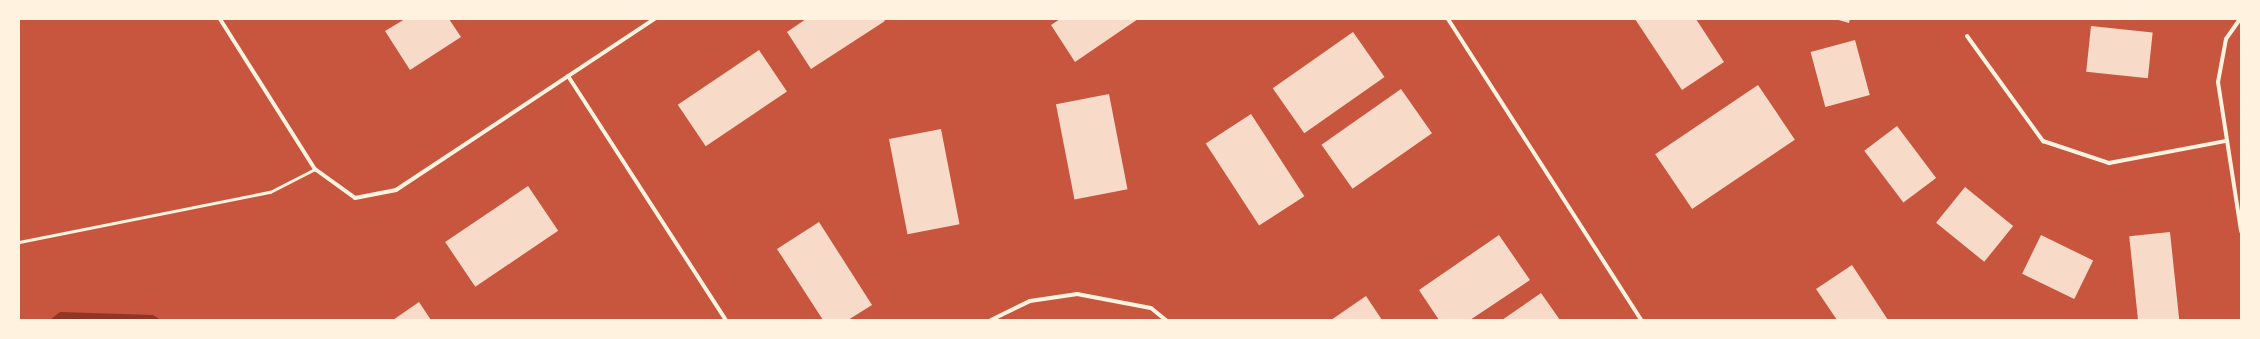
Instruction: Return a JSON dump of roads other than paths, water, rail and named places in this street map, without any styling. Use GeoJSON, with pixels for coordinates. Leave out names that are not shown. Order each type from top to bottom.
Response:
{"type":"FeatureCollection","features":[{"type":"Feature","properties":{"kind":"street"},"geometry":{"type":"LineString","coordinates":[[220,19],[315,168],[354,198],[396,190],[654,19]]}},
{"type":"Feature","properties":{"kind":"street"},"geometry":{"type":"LineString","coordinates":[[1448,19],[1641,320]]}},
{"type":"Feature","properties":{"kind":"street"},"geometry":{"type":"LineString","coordinates":[[2240,19],[2226,39],[2218,82],[2241,231]]}},
{"type":"Feature","properties":{"kind":"street"},"geometry":{"type":"LineString","coordinates":[[1967,36],[2043,141],[2110,163],[2226,141]]}},
{"type":"Feature","properties":{"kind":"street"},"geometry":{"type":"LineString","coordinates":[[568,76],[726,320]]}},
{"type":"Feature","properties":{"kind":"street"},"geometry":{"type":"LineString","coordinates":[[991,320],[1030,301],[1077,294],[1151,308],[1166,320]]}},
{"type":"Feature","properties":{"kind":"lane"},"geometry":{"type":"LineString","coordinates":[[19,242],[270,192],[315,168]]}}]}
